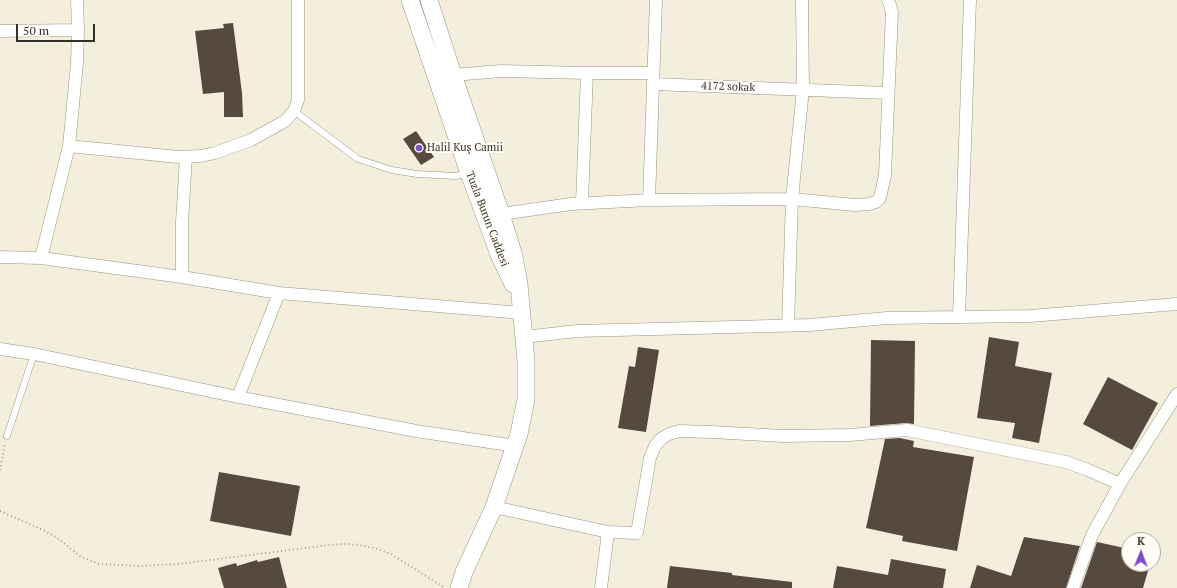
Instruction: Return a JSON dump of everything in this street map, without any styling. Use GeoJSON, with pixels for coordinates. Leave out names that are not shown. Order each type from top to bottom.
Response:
{"type":"FeatureCollection","features":[{"type":"Feature","properties":{"kind":"main road","name":"Tuzla Burun Caddesi"},"geometry":{"type":"LineString","coordinates":[[410,0],[469,173],[500,257],[522,306]]}},
{"type":"Feature","properties":{"kind":"main road","name":"Tuzla Burun Caddesi"},"geometry":{"type":"LineString","coordinates":[[429,0],[514,256],[522,306],[526,361],[526,399],[516,446],[494,507],[464,572],[459,588]]}},
{"type":"Feature","properties":{"kind":"street"},"geometry":{"type":"LineString","coordinates":[[41,258],[69,146],[75,96],[78,30],[77,0]]}},
{"type":"Feature","properties":{"kind":"street"},"geometry":{"type":"LineString","coordinates":[[69,146],[186,157],[215,153],[251,140],[285,121],[294,111],[298,100],[298,0]]}},
{"type":"Feature","properties":{"kind":"street"},"geometry":{"type":"LineString","coordinates":[[649,200],[656,0]]}},
{"type":"Feature","properties":{"kind":"street"},"geometry":{"type":"LineString","coordinates":[[788,326],[792,199],[803,90],[802,0]]}},
{"type":"Feature","properties":{"kind":"street"},"geometry":{"type":"LineString","coordinates":[[501,214],[570,204],[649,200],[792,199],[862,205],[876,202],[880,198],[885,175],[892,12],[888,0]]}},
{"type":"Feature","properties":{"kind":"street"},"geometry":{"type":"LineString","coordinates":[[959,317],[970,0]]}},
{"type":"Feature","properties":{"kind":"street"},"geometry":{"type":"LineString","coordinates":[[0,31],[78,30]]}},
{"type":"Feature","properties":{"kind":"street","name":"4172 sokak"},"geometry":{"type":"LineString","coordinates":[[453,75],[501,71],[587,73],[803,90],[888,92]]}},
{"type":"Feature","properties":{"kind":"street"},"geometry":{"type":"LineString","coordinates":[[582,203],[587,73]]}},
{"type":"Feature","properties":{"kind":"street"},"geometry":{"type":"LineString","coordinates":[[182,277],[182,222],[186,157]]}},
{"type":"Feature","properties":{"kind":"street"},"geometry":{"type":"LineString","coordinates":[[0,256],[41,258],[182,277],[279,293],[522,306]]}},
{"type":"Feature","properties":{"kind":"street"},"geometry":{"type":"LineString","coordinates":[[238,397],[279,293]]}},
{"type":"Feature","properties":{"kind":"street"},"geometry":{"type":"LineString","coordinates":[[524,337],[577,331],[788,326],[887,318],[1053,314],[1177,304]]}},
{"type":"Feature","properties":{"kind":"street"},"geometry":{"type":"LineString","coordinates":[[0,349],[34,354],[238,397],[416,431],[516,446]]}},
{"type":"Feature","properties":{"kind":"street"},"geometry":{"type":"LineString","coordinates":[[1073,588],[1092,535],[1120,484],[1177,394]]}},
{"type":"Feature","properties":{"kind":"street"},"geometry":{"type":"LineString","coordinates":[[494,507],[608,532],[637,533],[650,458],[655,446],[665,436],[679,431],[783,436],[850,434],[907,430],[1066,462],[1120,484]]}},
{"type":"Feature","properties":{"kind":"street"},"geometry":{"type":"LineString","coordinates":[[601,588],[608,532]]}},
{"type":"Feature","properties":{"kind":"lane"},"geometry":{"type":"LineString","coordinates":[[294,111],[358,159],[392,170],[417,174],[456,176],[469,173]]}},
{"type":"Feature","properties":{"kind":"lane"},"geometry":{"type":"LineString","coordinates":[[7,436],[34,354]]}},
{"type":"Feature","properties":{"kind":"path"},"geometry":{"type":"LineString","coordinates":[[0,470],[7,436]]}},
{"type":"Feature","properties":{"kind":"path"},"geometry":{"type":"LineString","coordinates":[[0,511],[44,530],[81,557],[99,564],[141,566],[178,564],[344,544],[374,548],[391,554],[445,588]]}},
{"type":"Feature","properties":{"kind":"building"},"geometry":{"type":"Polygon","coordinates":[[[233,23],[242,93],[243,117],[224,117],[224,92],[203,94],[195,31],[224,28],[223,24],[233,23]]]}},
{"type":"Feature","properties":{"kind":"building","name":"Halil Kuş Camii"},"geometry":{"type":"Polygon","coordinates":[[[416,131],[434,157],[421,165],[403,139],[416,131]]]}},
{"type":"Feature","properties":{"kind":"building"},"geometry":{"type":"Polygon","coordinates":[[[989,337],[1019,342],[1015,366],[1052,373],[1039,443],[1012,438],[1015,423],[977,418],[989,337]]]}},
{"type":"Feature","properties":{"kind":"building"},"geometry":{"type":"Polygon","coordinates":[[[871,340],[915,341],[914,424],[906,423],[870,426],[871,340]]]}},
{"type":"Feature","properties":{"kind":"building"},"geometry":{"type":"Polygon","coordinates":[[[638,347],[659,350],[646,432],[618,428],[629,366],[635,367],[638,347]]]}},
{"type":"Feature","properties":{"kind":"building"},"geometry":{"type":"Polygon","coordinates":[[[1108,377],[1158,403],[1132,450],[1083,424],[1108,377]]]}},
{"type":"Feature","properties":{"kind":"building"},"geometry":{"type":"Polygon","coordinates":[[[900,438],[914,441],[913,447],[974,457],[957,551],[902,541],[903,536],[866,528],[885,439],[900,438]]]}},
{"type":"Feature","properties":{"kind":"building"},"geometry":{"type":"Polygon","coordinates":[[[219,472],[300,486],[291,536],[210,521],[219,472]]]}},
{"type":"Feature","properties":{"kind":"building"},"geometry":{"type":"Polygon","coordinates":[[[1024,537],[1080,546],[1066,588],[970,588],[977,565],[1011,576],[1024,537]]]}},
{"type":"Feature","properties":{"kind":"building"},"geometry":{"type":"Polygon","coordinates":[[[1097,542],[1121,547],[1121,572],[1148,572],[1143,588],[1081,588],[1097,542]]]}},
{"type":"Feature","properties":{"kind":"building"},"geometry":{"type":"Polygon","coordinates":[[[279,557],[287,588],[224,588],[218,568],[236,563],[237,566],[257,560],[258,562],[279,557]]]}},
{"type":"Feature","properties":{"kind":"building"},"geometry":{"type":"Polygon","coordinates":[[[891,559],[946,569],[943,588],[833,588],[837,566],[888,575],[891,559]]]}},
{"type":"Feature","properties":{"kind":"building"},"geometry":{"type":"Polygon","coordinates":[[[670,566],[792,582],[792,588],[667,588],[670,566]]]}},
{"type":"Feature","properties":{"kind":"place","name":"Halil Kuş Camii"},"geometry":{"type":"Point","coordinates":[419,148]}}]}
